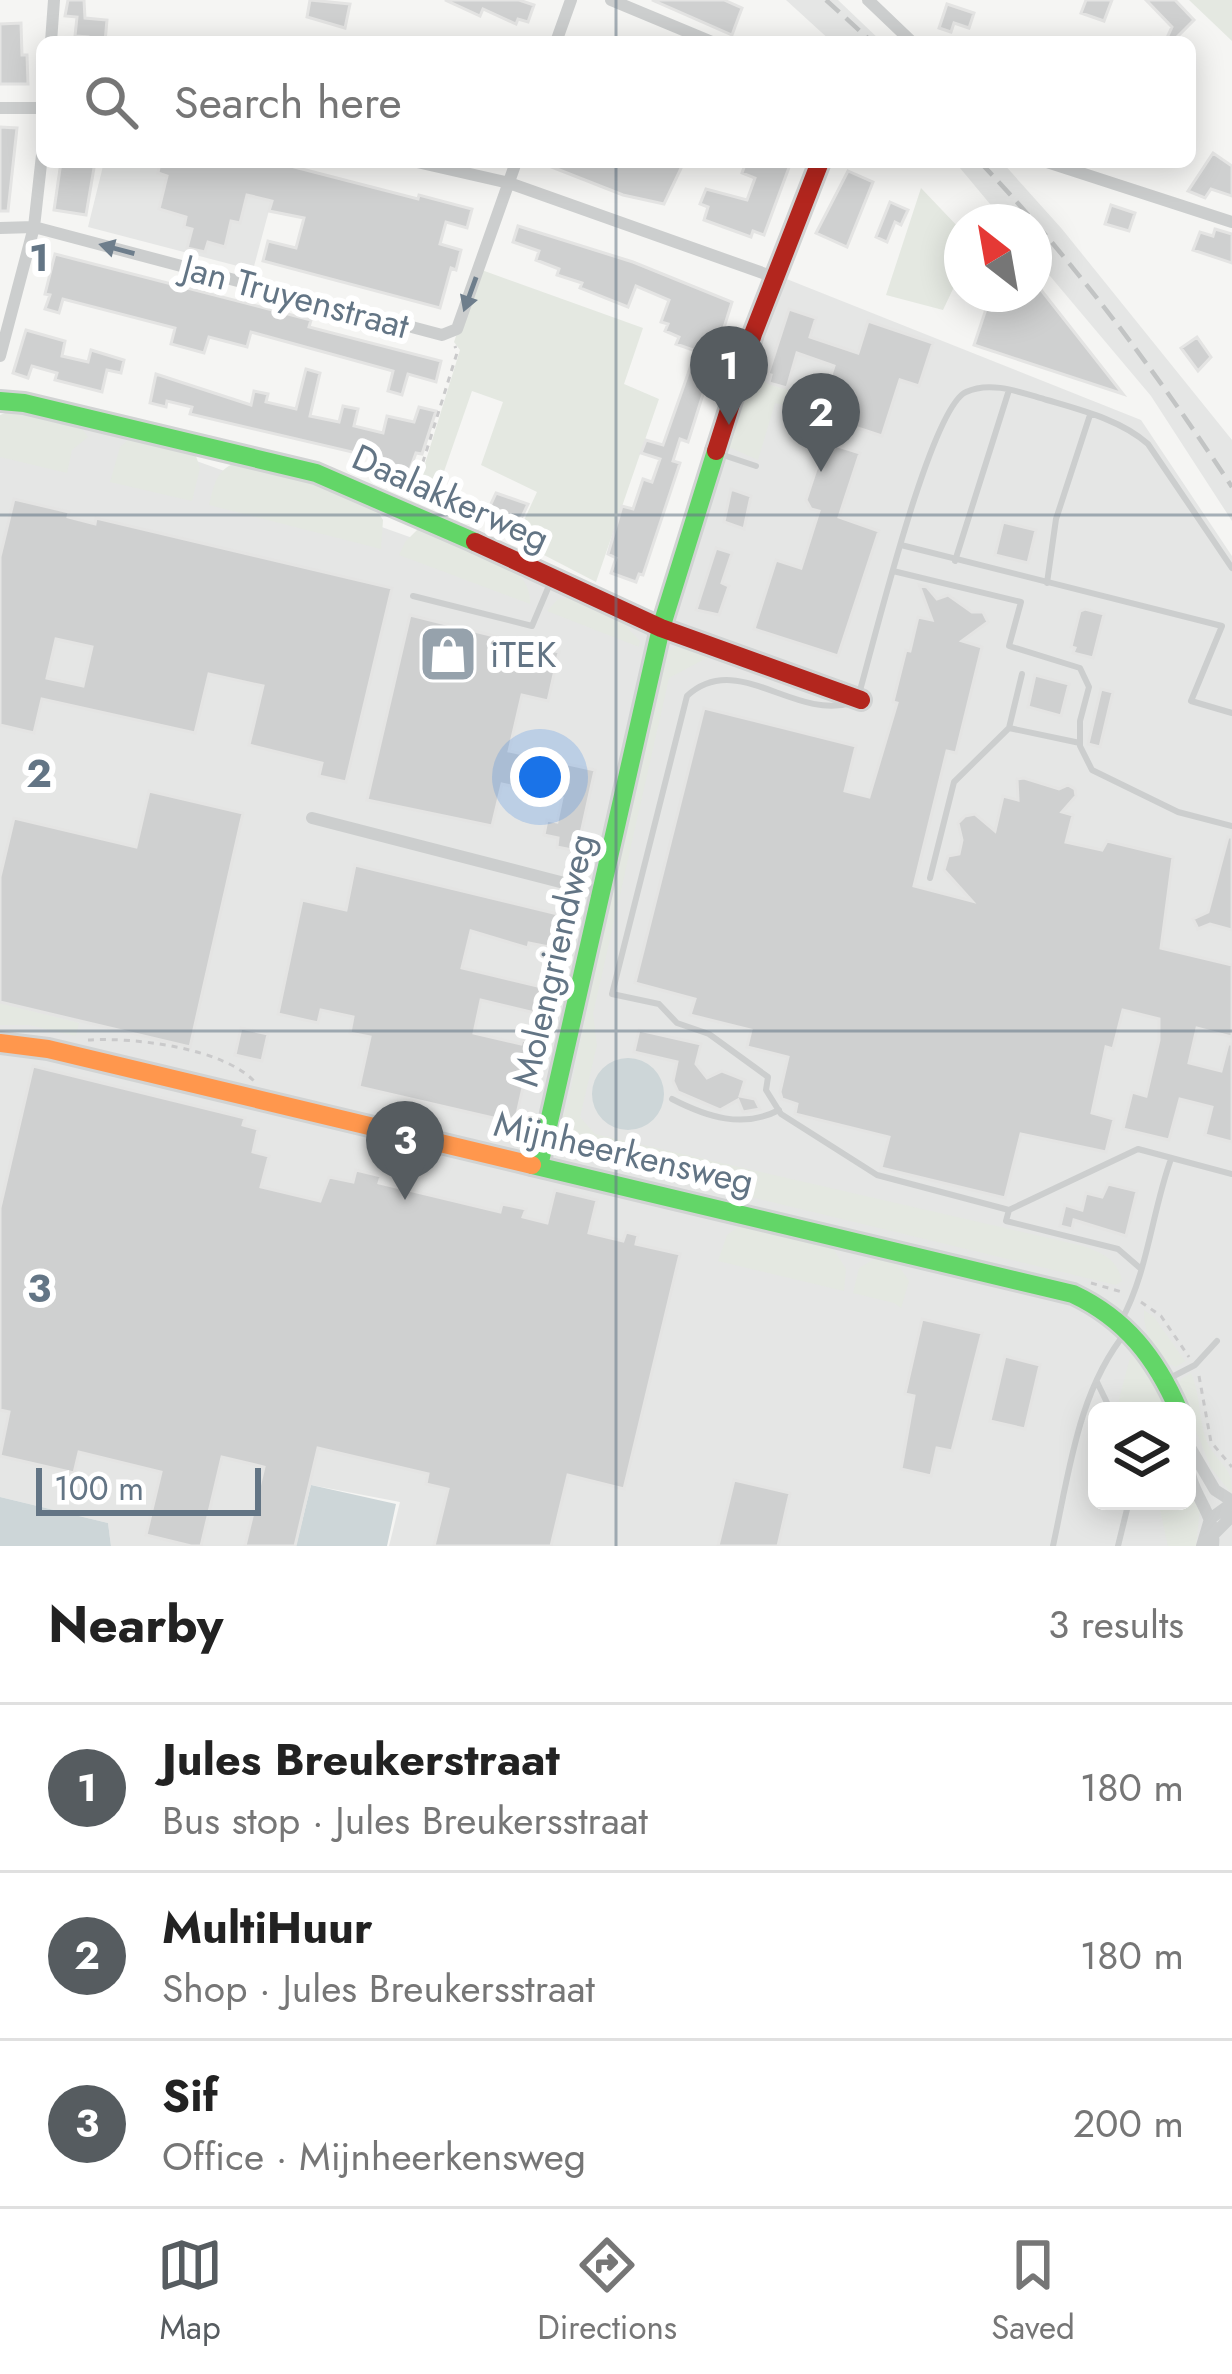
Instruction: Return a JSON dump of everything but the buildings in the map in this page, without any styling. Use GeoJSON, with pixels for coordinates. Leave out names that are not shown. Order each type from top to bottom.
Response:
{"type":"FeatureCollection","features":[{"type":"Feature","properties":{"kind":"street"},"geometry":{"type":"LineString","coordinates":[[51,36],[54,0]]}},
{"type":"Feature","properties":{"kind":"street"},"geometry":{"type":"LineString","coordinates":[[558,36],[571,0]]}},
{"type":"Feature","properties":{"kind":"street"},"geometry":{"type":"LineString","coordinates":[[611,0],[698,36]]}},
{"type":"Feature","properties":{"kind":"street"},"geometry":{"type":"LineString","coordinates":[[868,0],[906,36]]}},
{"type":"Feature","properties":{"kind":"street"},"geometry":{"type":"LineString","coordinates":[[0,108],[36,108]]}},
{"type":"Feature","properties":{"kind":"street"},"geometry":{"type":"LineString","coordinates":[[0,356],[34,227],[41,168]]}},
{"type":"Feature","properties":{"kind":"street"},"geometry":{"type":"LineString","coordinates":[[443,168],[509,183],[774,277]]}},
{"type":"Feature","properties":{"kind":"street","name":"Jan Truyenstraat"},"geometry":{"type":"LineString","coordinates":[[0,228],[34,227],[442,335],[457,329],[514,168]]}},
{"type":"Feature","properties":{"kind":"street","name":"Molengriendweg"},"geometry":{"type":"LineString","coordinates":[[539,1166],[661,628],[714,452],[774,277],[818,168]]}},
{"type":"Feature","properties":{"kind":"street"},"geometry":{"type":"LineString","coordinates":[[1066,168],[1232,222]]}},
{"type":"Feature","properties":{"kind":"street","name":"Daalakkerweg"},"geometry":{"type":"LineString","coordinates":[[0,400],[316,473],[661,628],[859,699]]}},
{"type":"Feature","properties":{"kind":"street"},"geometry":{"type":"LineString","coordinates":[[312,818],[603,893]]}},
{"type":"Feature","properties":{"kind":"street","name":"Mijnheerkensweg"},"geometry":{"type":"LineString","coordinates":[[0,1043],[48,1049],[1051,1288],[1088,1300],[1125,1325],[1175,1402]]}},
{"type":"Feature","properties":{"kind":"street"},"geometry":{"type":"LineString","coordinates":[[1196,1458],[1216,1490],[1232,1502],[1202,1546]]}},
{"type":"Feature","properties":{"kind":"street"},"geometry":{"type":"LineString","coordinates":[[1196,1490],[1213,1532]]}},
{"type":"Feature","properties":{"kind":"street"},"geometry":{"type":"LineString","coordinates":[[1213,1532],[1232,1516]]}},
{"type":"Feature","properties":{"kind":"lane"},"geometry":{"type":"LineString","coordinates":[[1232,568],[1148,443],[1134,432],[1009,390],[984,387],[956,398],[944,417],[901,545],[859,699],[821,707],[723,677],[704,681],[687,696],[612,994],[659,1004],[677,1023],[709,1034],[769,1077],[766,1090],[779,1110],[877,1175],[1009,1210],[1138,1149],[1232,1174]]}},
{"type":"Feature","properties":{"kind":"lane"},"geometry":{"type":"LineString","coordinates":[[955,561],[1009,390]]}},
{"type":"Feature","properties":{"kind":"lane"},"geometry":{"type":"LineString","coordinates":[[1047,584],[1056,519],[1090,415]]}},
{"type":"Feature","properties":{"kind":"lane"},"geometry":{"type":"LineString","coordinates":[[714,452],[756,466]]}},
{"type":"Feature","properties":{"kind":"lane"},"geometry":{"type":"LineString","coordinates":[[901,545],[1222,626],[1191,701],[1232,713]]}},
{"type":"Feature","properties":{"kind":"lane"},"geometry":{"type":"LineString","coordinates":[[893,571],[1022,602],[1010,646],[1080,668],[1089,687],[1080,743],[1091,770],[1178,812],[1232,826]]}},
{"type":"Feature","properties":{"kind":"lane"},"geometry":{"type":"LineString","coordinates":[[413,596],[532,626],[553,578]]}},
{"type":"Feature","properties":{"kind":"lane"},"geometry":{"type":"LineString","coordinates":[[931,878],[955,782],[1010,728],[1022,674]]}},
{"type":"Feature","properties":{"kind":"lane"},"geometry":{"type":"LineString","coordinates":[[1010,728],[1080,743]]}},
{"type":"Feature","properties":{"kind":"lane"},"geometry":{"type":"LineString","coordinates":[[672,1099],[697,1112],[755,1123],[779,1110]]}},
{"type":"Feature","properties":{"kind":"lane"},"geometry":{"type":"LineString","coordinates":[[1053,1546],[1082,1419],[1125,1325],[1172,1159]]}},
{"type":"Feature","properties":{"kind":"lane"},"geometry":{"type":"LineString","coordinates":[[1009,1210],[1006,1221],[1118,1249],[1141,1268]]}},
{"type":"Feature","properties":{"kind":"lane"},"geometry":{"type":"LineString","coordinates":[[1165,1381],[1195,1365],[1217,1341]]}},
{"type":"Feature","properties":{"kind":"lane"},"geometry":{"type":"LineString","coordinates":[[1097,1382],[1107,1402]]}},
{"type":"Feature","properties":{"kind":"lane"},"geometry":{"type":"LineString","coordinates":[[1118,1546],[1127,1510]]}},
{"type":"Feature","properties":{"kind":"path"},"geometry":{"type":"LineString","coordinates":[[407,510],[457,353],[449,332]]}},
{"type":"Feature","properties":{"kind":"shaded area"},"geometry":{"type":"Polygon","coordinates":[[[786,0],[838,0],[876,36],[825,36],[786,0]]]}},
{"type":"Feature","properties":{"kind":"shaded area"},"geometry":{"type":"Polygon","coordinates":[[[1189,0],[1232,0],[1232,41],[1189,0]]]}},
{"type":"Feature","properties":{"kind":"shaded area"},"geometry":{"type":"Polygon","coordinates":[[[103,168],[280,168],[253,270],[88,227],[103,168]]]}},
{"type":"Feature","properties":{"kind":"shaded area"},"geometry":{"type":"Polygon","coordinates":[[[960,168],[1007,168],[1040,204],[990,204],[960,168]]]}},
{"type":"Feature","properties":{"kind":"shaded area"},"geometry":{"type":"Polygon","coordinates":[[[921,188],[944,212],[944,308],[886,295],[921,188]]]}},
{"type":"Feature","properties":{"kind":"shaded area"},"geometry":{"type":"Polygon","coordinates":[[[1052,218],[1232,440],[1232,521],[1151,396],[1052,278],[1052,218]]]}},
{"type":"Feature","properties":{"kind":"shaded area"},"geometry":{"type":"Polygon","coordinates":[[[479,269],[643,328],[624,384],[659,399],[596,582],[515,540],[537,492],[481,465],[503,402],[472,391],[432,506],[415,496],[460,350],[454,342],[479,269]]]}},
{"type":"Feature","properties":{"kind":"shaded area"},"geometry":{"type":"Polygon","coordinates":[[[769,272],[1141,420],[1232,556],[1232,1546],[389,1546],[400,1502],[311,1485],[296,1546],[111,1546],[108,1523],[0,1497],[0,415],[129,437],[654,624],[769,272]]]}},
{"type":"Feature","properties":{"kind":"shaded area"},"geometry":{"type":"Polygon","coordinates":[[[749,377],[809,397],[804,410],[775,403],[758,460],[727,446],[749,377]]]}},
{"type":"Feature","properties":{"kind":"shaded area"},"geometry":{"type":"Polygon","coordinates":[[[13,410],[55,416],[82,429],[88,437],[72,450],[67,473],[0,457],[0,415],[13,410]]]}},
{"type":"Feature","properties":{"kind":"shaded area"},"geometry":{"type":"Polygon","coordinates":[[[130,438],[195,453],[200,468],[192,501],[110,482],[120,447],[130,438]]]}},
{"type":"Feature","properties":{"kind":"shaded area"},"geometry":{"type":"Polygon","coordinates":[[[245,460],[370,499],[383,520],[381,549],[209,505],[219,475],[245,460]]]}},
{"type":"Feature","properties":{"kind":"shaded area"},"geometry":{"type":"Polygon","coordinates":[[[419,528],[477,548],[508,565],[528,589],[530,604],[399,555],[419,528]]]}},
{"type":"Feature","properties":{"kind":"shaded area"},"geometry":{"type":"Polygon","coordinates":[[[578,597],[614,614],[640,641],[639,647],[547,611],[558,599],[578,597]]]}},
{"type":"Feature","properties":{"kind":"shaded area"},"geometry":{"type":"Polygon","coordinates":[[[682,644],[714,654],[669,678],[593,1014],[597,1045],[580,1117],[595,1134],[1083,1246],[1108,1258],[1122,1281],[1116,1285],[563,1152],[559,1126],[567,1107],[614,862],[622,855],[661,683],[657,669],[665,653],[682,644]]]}},
{"type":"Feature","properties":{"kind":"shaded area"},"geometry":{"type":"Polygon","coordinates":[[[0,1003],[79,1023],[76,1036],[29,1025],[0,1025],[0,1003]]]}},
{"type":"Feature","properties":{"kind":"shaded area"},"geometry":{"type":"Polygon","coordinates":[[[628,1058],[653,1069],[664,1094],[653,1119],[628,1130],[603,1119],[592,1094],[603,1069],[628,1058]]]}},
{"type":"Feature","properties":{"kind":"shaded area"},"geometry":{"type":"Polygon","coordinates":[[[742,1224],[831,1245],[846,1269],[844,1291],[718,1261],[727,1235],[742,1224]]]}},
{"type":"Feature","properties":{"kind":"shaded area"},"geometry":{"type":"Polygon","coordinates":[[[881,1255],[893,1258],[909,1281],[901,1308],[853,1293],[859,1268],[881,1255]]]}},
{"type":"Feature","properties":{"kind":"shaded area"},"geometry":{"type":"Polygon","coordinates":[[[1144,1310],[1185,1361],[1176,1367],[1156,1351],[1144,1310]]]}},
{"type":"Feature","properties":{"kind":"shaded area"},"geometry":{"type":"Polygon","coordinates":[[[1135,1351],[1164,1402],[1120,1402],[1135,1351]]]}},
{"type":"Feature","properties":{"kind":"shaded area"},"geometry":{"type":"Polygon","coordinates":[[[1191,1373],[1204,1434],[1227,1471],[1232,1494],[1211,1468],[1196,1430],[1196,1402],[1185,1402],[1181,1379],[1191,1373]]]}},
{"type":"Feature","properties":{"kind":"shaded area"},"geometry":{"type":"Polygon","coordinates":[[[311,1485],[396,1504],[387,1546],[296,1546],[311,1485]]]}},
{"type":"Feature","properties":{"kind":"shaded area"},"geometry":{"type":"Polygon","coordinates":[[[0,1497],[108,1523],[111,1546],[0,1546],[0,1497]]]}},
{"type":"Feature","properties":{"kind":"shaded area"},"geometry":{"type":"Polygon","coordinates":[[[1196,1502],[1200,1509],[1196,1546],[1168,1546],[1160,1510],[1196,1510],[1196,1502]]]}},
{"type":"Feature","properties":{"kind":"railway"},"geometry":{"type":"LineString","coordinates":[[826,0],[865,36]]}},
{"type":"Feature","properties":{"kind":"railway"},"geometry":{"type":"LineString","coordinates":[[985,168],[1113,319],[1232,487]]}},
{"type":"Feature","properties":{"kind":"traffic: fast"},"geometry":{"type":"LineString","coordinates":[[0,401],[316,473],[475,542]]}},
{"type":"Feature","properties":{"kind":"traffic: fast"},"geometry":{"type":"LineString","coordinates":[[539,1166],[661,628],[716,451]]}},
{"type":"Feature","properties":{"kind":"traffic: fast"},"geometry":{"type":"LineString","coordinates":[[532,1165],[1073,1294],[1124,1328],[1160,1374],[1174,1402]]}},
{"type":"Feature","properties":{"kind":"traffic: slow"},"geometry":{"type":"LineString","coordinates":[[0,1043],[48,1049],[532,1165]]}},
{"type":"Feature","properties":{"kind":"traffic: jam"},"geometry":{"type":"LineString","coordinates":[[716,451],[753,334],[818,168]]}},
{"type":"Feature","properties":{"kind":"traffic: jam"},"geometry":{"type":"LineString","coordinates":[[475,542],[661,628],[861,700]]}},
{"type":"Feature","properties":{"kind":"place","name":"Jules Breukerstraat"},"geometry":{"type":"Point","coordinates":[729,425]}},
{"type":"Feature","properties":{"kind":"place","name":"MultiHuur"},"geometry":{"type":"Point","coordinates":[821,472]}},
{"type":"Feature","properties":{"kind":"place","name":"iTEK"},"geometry":{"type":"Point","coordinates":[448,654]}},
{"type":"Feature","properties":{"kind":"place","name":"Sif"},"geometry":{"type":"Point","coordinates":[405,1200]}}]}
